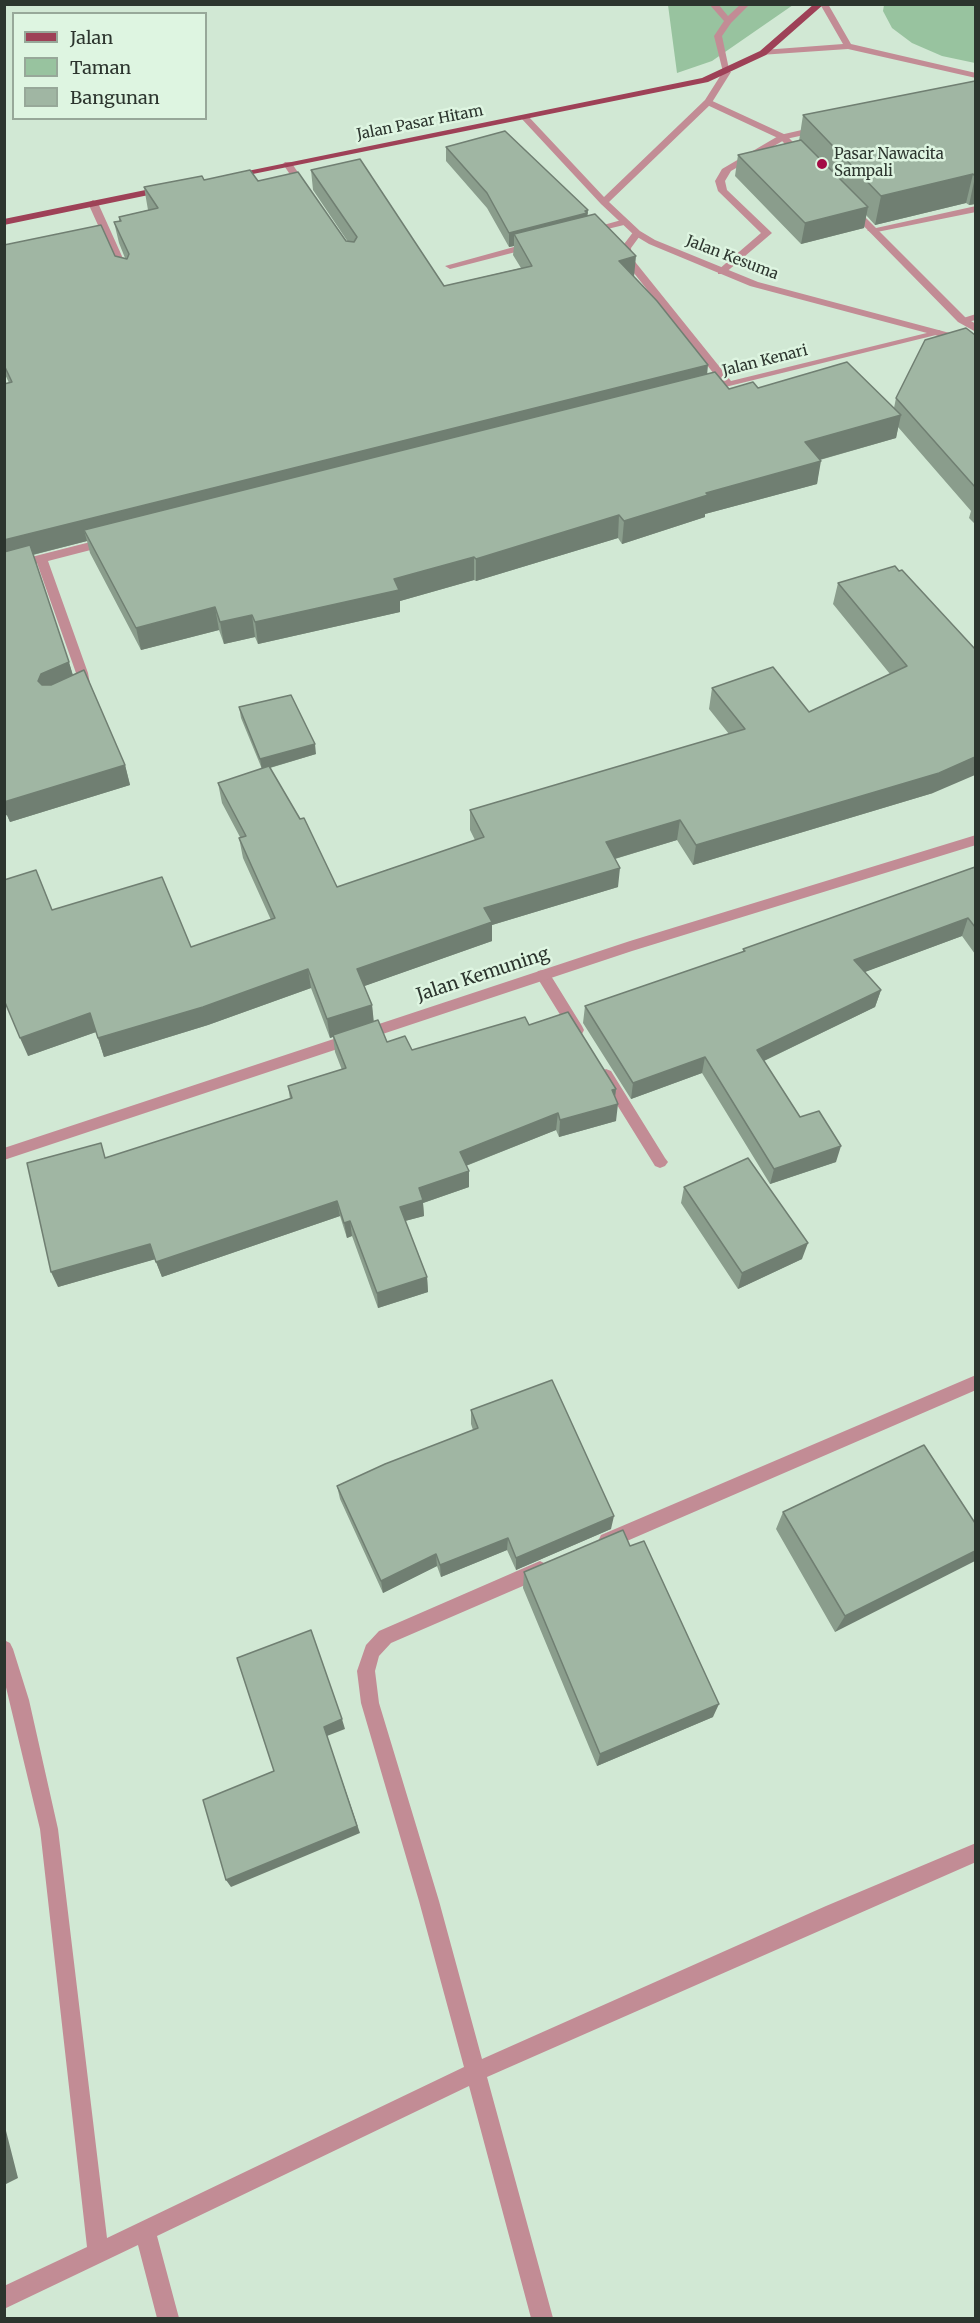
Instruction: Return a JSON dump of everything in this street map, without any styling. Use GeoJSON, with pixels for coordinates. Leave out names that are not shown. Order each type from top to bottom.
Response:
{"type":"FeatureCollection","features":[{"type":"Feature","properties":{"kind":"main road","name":"Jalan Pasar Hitam"},"geometry":{"type":"LineString","coordinates":[[219,178],[692,84],[727,72],[763,54],[822,4]]}},
{"type":"Feature","properties":{"kind":"main road"},"geometry":{"type":"LineString","coordinates":[[4,222],[173,187]]}},
{"type":"Feature","properties":{"kind":"street"},"geometry":{"type":"LineString","coordinates":[[713,4],[728,21]]}},
{"type":"Feature","properties":{"kind":"street"},"geometry":{"type":"LineString","coordinates":[[604,202],[708,102],[727,72],[718,36],[728,21],[746,4]]}},
{"type":"Feature","properties":{"kind":"street"},"geometry":{"type":"LineString","coordinates":[[822,4],[848,46]]}},
{"type":"Feature","properties":{"kind":"street"},"geometry":{"type":"LineString","coordinates":[[763,54],[848,46],[975,76]]}},
{"type":"Feature","properties":{"kind":"street"},"geometry":{"type":"LineString","coordinates":[[708,102],[783,137],[813,167]]}},
{"type":"Feature","properties":{"kind":"street","name":"Jalan Kesuma"},"geometry":{"type":"LineString","coordinates":[[525,118],[604,202],[637,233],[690,260],[796,296],[975,343]]}},
{"type":"Feature","properties":{"kind":"street"},"geometry":{"type":"LineString","coordinates":[[721,272],[768,233],[723,192],[720,181],[727,169],[739,160],[783,137],[829,127]]}},
{"type":"Feature","properties":{"kind":"street"},"geometry":{"type":"LineString","coordinates":[[288,164],[313,201]]}},
{"type":"Feature","properties":{"kind":"street"},"geometry":{"type":"LineString","coordinates":[[841,196],[872,231],[962,320],[975,329]]}},
{"type":"Feature","properties":{"kind":"street"},"geometry":{"type":"LineString","coordinates":[[93,203],[126,276]]}},
{"type":"Feature","properties":{"kind":"street"},"geometry":{"type":"LineString","coordinates":[[872,231],[975,209]]}},
{"type":"Feature","properties":{"kind":"street"},"geometry":{"type":"LineString","coordinates":[[582,233],[625,222]]}},
{"type":"Feature","properties":{"kind":"street"},"geometry":{"type":"LineString","coordinates":[[637,233],[626,248],[627,258],[728,385]]}},
{"type":"Feature","properties":{"kind":"street"},"geometry":{"type":"LineString","coordinates":[[450,266],[538,244]]}},
{"type":"Feature","properties":{"kind":"street"},"geometry":{"type":"LineString","coordinates":[[962,320],[975,317]]}},
{"type":"Feature","properties":{"kind":"street","name":"Jalan Kenari"},"geometry":{"type":"LineString","coordinates":[[694,394],[939,333]]}},
{"type":"Feature","properties":{"kind":"street"},"geometry":{"type":"LineString","coordinates":[[4,568],[123,538]]}},
{"type":"Feature","properties":{"kind":"street"},"geometry":{"type":"LineString","coordinates":[[41,558],[82,673],[83,687],[72,692]]}},
{"type":"Feature","properties":{"kind":"street","name":"Jalan Kemuning"},"geometry":{"type":"LineString","coordinates":[[4,1154],[543,975],[975,840]]}},
{"type":"Feature","properties":{"kind":"street"},"geometry":{"type":"LineString","coordinates":[[543,975],[586,1044]]}},
{"type":"Feature","properties":{"kind":"street"},"geometry":{"type":"LineString","coordinates":[[598,1064],[660,1162]]}},
{"type":"Feature","properties":{"kind":"street"},"geometry":{"type":"LineString","coordinates":[[593,1547],[975,1382]]}},
{"type":"Feature","properties":{"kind":"street"},"geometry":{"type":"LineString","coordinates":[[542,2319],[429,1900],[370,1703],[366,1671],[372,1651],[385,1637],[560,1561]]}},
{"type":"Feature","properties":{"kind":"street"},"geometry":{"type":"LineString","coordinates":[[4,1649],[20,1700],[49,1829],[98,2252]]}},
{"type":"Feature","properties":{"kind":"street"},"geometry":{"type":"LineString","coordinates":[[4,2298],[476,2072],[975,1852]]}},
{"type":"Feature","properties":{"kind":"street"},"geometry":{"type":"LineString","coordinates":[[145,2230],[168,2319]]}},
{"type":"Feature","properties":{"kind":"green space"},"geometry":{"type":"Polygon","coordinates":[[[668,5],[793,5],[712,61],[677,73],[668,5]]]}},
{"type":"Feature","properties":{"kind":"green space"},"geometry":{"type":"Polygon","coordinates":[[[884,5],[975,5],[975,63],[942,56],[912,43],[892,28],[883,11],[884,5]]]}},
{"type":"Feature","properties":{"kind":"building"},"geometry":{"type":"Polygon","coordinates":[[[975,81],[975,176],[973,174],[881,196],[803,115],[975,81]]]}},
{"type":"Feature","properties":{"kind":"building"},"geometry":{"type":"Polygon","coordinates":[[[505,131],[588,210],[585,211],[587,213],[509,233],[487,193],[446,147],[505,131]]]}},
{"type":"Feature","properties":{"kind":"building"},"geometry":{"type":"Polygon","coordinates":[[[801,140],[868,207],[805,223],[738,155],[801,140]]]}},
{"type":"Feature","properties":{"kind":"building"},"geometry":{"type":"Polygon","coordinates":[[[360,159],[444,286],[532,266],[514,234],[595,214],[636,256],[619,261],[657,301],[708,365],[4,540],[4,384],[12,382],[4,365],[4,245],[101,225],[115,256],[127,259],[129,254],[114,222],[121,221],[119,217],[158,208],[144,187],[202,176],[204,180],[250,170],[258,181],[298,172],[346,241],[354,242],[357,237],[311,170],[360,159]]]}},
{"type":"Feature","properties":{"kind":"building"},"geometry":{"type":"Polygon","coordinates":[[[966,328],[975,335],[975,487],[896,398],[925,340],[966,328]]]}},
{"type":"Feature","properties":{"kind":"building"},"geometry":{"type":"Polygon","coordinates":[[[847,362],[901,415],[805,442],[821,461],[706,493],[708,495],[624,521],[619,515],[476,559],[474,557],[394,579],[399,590],[255,622],[252,615],[220,622],[215,607],[136,628],[84,530],[715,372],[729,389],[753,382],[758,388],[847,362]]]}},
{"type":"Feature","properties":{"kind":"building"},"geometry":{"type":"Polygon","coordinates":[[[30,545],[69,662],[41,674],[38,681],[42,685],[51,685],[84,670],[125,765],[4,802],[4,552],[30,545]]]}},
{"type":"Feature","properties":{"kind":"building"},"geometry":{"type":"Polygon","coordinates":[[[895,566],[899,571],[902,570],[975,649],[975,757],[939,773],[696,845],[680,820],[606,842],[620,868],[484,908],[492,922],[357,969],[372,1005],[327,1019],[308,969],[203,1007],[98,1038],[90,1013],[20,1038],[4,1000],[4,880],[36,870],[52,910],[162,877],[191,947],[275,918],[239,838],[246,836],[218,783],[269,766],[300,819],[304,818],[337,887],[484,837],[470,810],[745,729],[712,688],[773,667],[809,712],[907,666],[838,583],[895,566]]]}},
{"type":"Feature","properties":{"kind":"building"},"geometry":{"type":"Polygon","coordinates":[[[291,695],[315,744],[260,759],[239,707],[291,695]]]}},
{"type":"Feature","properties":{"kind":"building"},"geometry":{"type":"Polygon","coordinates":[[[975,867],[975,927],[968,918],[854,960],[881,990],[757,1050],[800,1117],[819,1111],[841,1146],[774,1169],[705,1057],[633,1083],[585,1006],[745,951],[743,949],[975,867]]]}},
{"type":"Feature","properties":{"kind":"building"},"geometry":{"type":"Polygon","coordinates":[[[568,1012],[616,1089],[612,1090],[618,1104],[560,1120],[558,1113],[460,1152],[469,1171],[419,1188],[423,1200],[400,1207],[427,1277],[377,1293],[350,1221],[344,1223],[337,1201],[156,1262],[150,1244],[51,1272],[27,1163],[101,1143],[105,1158],[292,1098],[288,1086],[346,1068],[333,1035],[378,1020],[387,1042],[405,1036],[412,1050],[525,1017],[529,1025],[568,1012]]]}},
{"type":"Feature","properties":{"kind":"building"},"geometry":{"type":"Polygon","coordinates":[[[748,1158],[808,1243],[742,1273],[684,1187],[748,1158]]]}},
{"type":"Feature","properties":{"kind":"building"},"geometry":{"type":"Polygon","coordinates":[[[552,1380],[614,1516],[516,1558],[508,1538],[440,1565],[436,1554],[381,1581],[337,1486],[385,1464],[478,1428],[471,1410],[552,1380]]]}},
{"type":"Feature","properties":{"kind":"building"},"geometry":{"type":"Polygon","coordinates":[[[924,1445],[975,1523],[975,1551],[845,1616],[783,1512],[924,1445]]]}},
{"type":"Feature","properties":{"kind":"building"},"geometry":{"type":"Polygon","coordinates":[[[623,1530],[630,1546],[644,1541],[719,1704],[600,1754],[524,1572],[623,1530]]]}},
{"type":"Feature","properties":{"kind":"building"},"geometry":{"type":"Polygon","coordinates":[[[311,1630],[342,1719],[324,1727],[357,1826],[226,1880],[203,1800],[274,1771],[237,1658],[311,1630]]]}},
{"type":"Feature","properties":{"kind":"place","name":"Pasar Nawacita Sampali"},"geometry":{"type":"Point","coordinates":[822,164]}}]}
